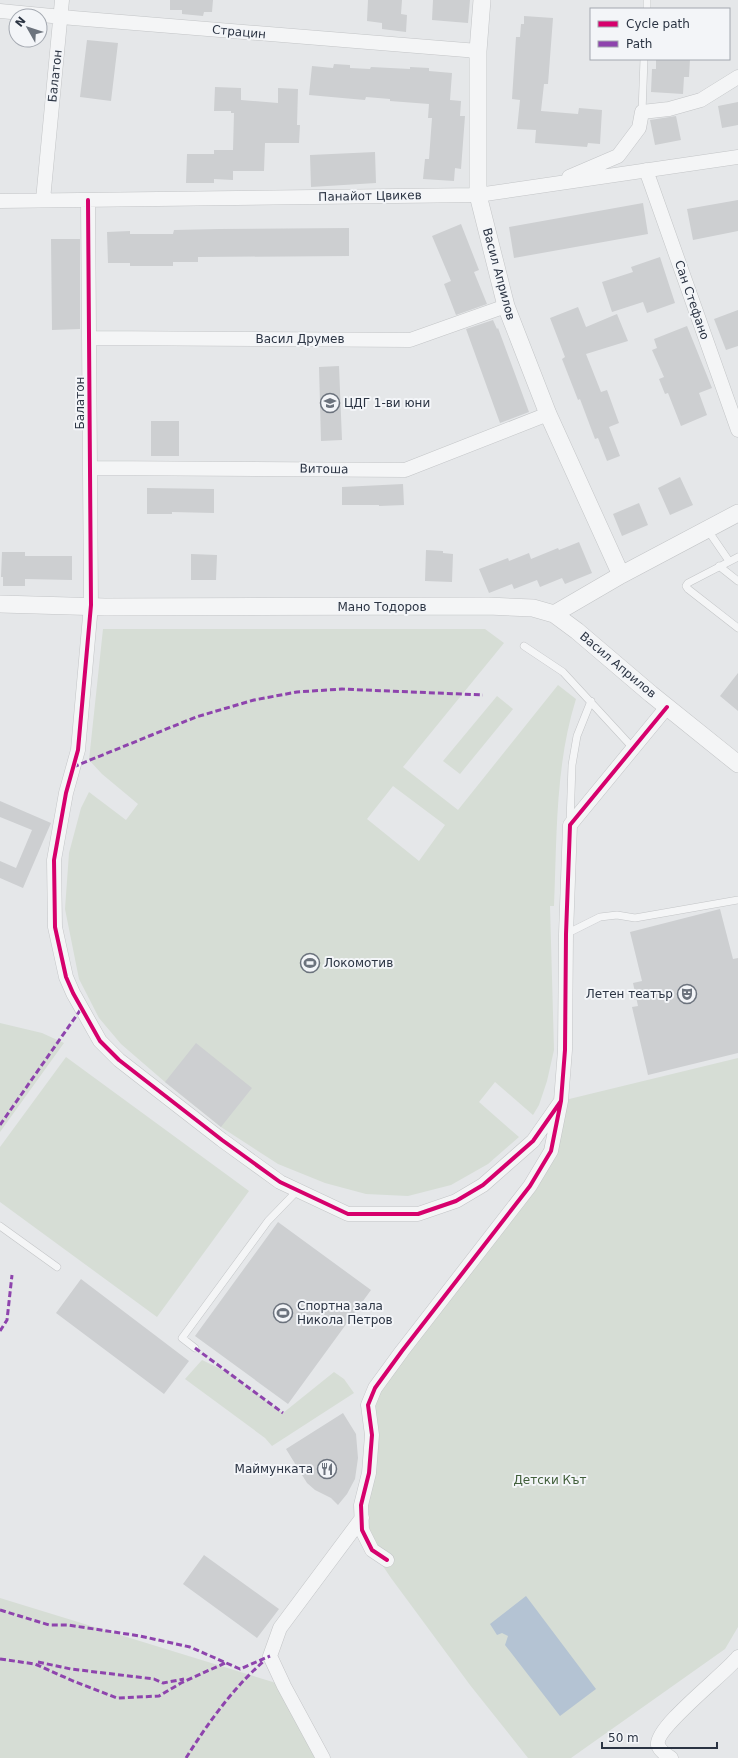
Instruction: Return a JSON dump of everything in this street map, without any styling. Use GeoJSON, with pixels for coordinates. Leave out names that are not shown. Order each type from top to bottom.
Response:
{"type":"FeatureCollection","features":[{"type":"Feature","properties":{"kind":"street","name":"Балатон"},"geometry":{"type":"LineString","coordinates":[[43,200],[62,0]]}},
{"type":"Feature","properties":{"kind":"street","name":"Васил Априлов"},"geometry":{"type":"LineString","coordinates":[[482,0],[478,51],[478,195],[506,306],[548,414],[620,575]]}},
{"type":"Feature","properties":{"kind":"street","name":"Страцин"},"geometry":{"type":"LineString","coordinates":[[0,11],[478,51]]}},
{"type":"Feature","properties":{"kind":"street"},"geometry":{"type":"LineString","coordinates":[[549,186],[618,156],[640,128],[642,112],[674,108],[701,100],[738,77]]}},
{"type":"Feature","properties":{"kind":"street","name":"Панайот Цвикев"},"geometry":{"type":"LineString","coordinates":[[0,201],[478,195],[549,186],[738,157]]}},
{"type":"Feature","properties":{"kind":"street","name":"Сан Стефано"},"geometry":{"type":"LineString","coordinates":[[646,170],[738,430]]}},
{"type":"Feature","properties":{"kind":"street","name":"Балатон"},"geometry":{"type":"LineString","coordinates":[[88,200],[91,605],[78,750],[66,793],[54,860],[55,928],[66,976],[73,993],[100,1041],[119,1060],[222,1140],[280,1182],[348,1214],[418,1214],[456,1201],[484,1185],[533,1141],[561,1101]]}},
{"type":"Feature","properties":{"kind":"street","name":"Васил Друмев"},"geometry":{"type":"LineString","coordinates":[[89,338],[410,340],[506,306]]}},
{"type":"Feature","properties":{"kind":"street","name":"Витоша"},"geometry":{"type":"LineString","coordinates":[[90,468],[405,470],[548,414]]}},
{"type":"Feature","properties":{"kind":"street"},"geometry":{"type":"LineString","coordinates":[[554,614],[620,575],[738,513]]}},
{"type":"Feature","properties":{"kind":"street","name":"Мано Тодоров"},"geometry":{"type":"LineString","coordinates":[[0,604],[91,605],[105,607],[488,606],[533,608],[554,614]]}},
{"type":"Feature","properties":{"kind":"street","name":"Васил Априлов"},"geometry":{"type":"LineString","coordinates":[[554,614],[577,631],[667,707],[738,764]]}},
{"type":"Feature","properties":{"kind":"street"},"geometry":{"type":"LineString","coordinates":[[387,1560],[372,1550],[362,1530],[362,1505],[369,1473],[372,1435],[368,1406],[375,1388],[530,1186],[551,1151],[561,1101],[565,1050],[566,934],[570,825],[667,707]]}},
{"type":"Feature","properties":{"kind":"street"},"geometry":{"type":"LineString","coordinates":[[323,1758],[284,1686],[270,1656],[280,1628],[362,1518]]}},
{"type":"Feature","properties":{"kind":"street"},"geometry":{"type":"LineString","coordinates":[[671,1758],[662,1752],[658,1745],[659,1738],[678,1714],[738,1657]]}},
{"type":"Feature","properties":{"kind":"lane"},"geometry":{"type":"LineString","coordinates":[[642,112],[644,60]]}},
{"type":"Feature","properties":{"kind":"lane"},"geometry":{"type":"LineString","coordinates":[[707,529],[729,561]]}},
{"type":"Feature","properties":{"kind":"lane"},"geometry":{"type":"LineString","coordinates":[[738,557],[688,583],[686,586],[738,628]]}},
{"type":"Feature","properties":{"kind":"lane"},"geometry":{"type":"LineString","coordinates":[[719,566],[738,581]]}},
{"type":"Feature","properties":{"kind":"lane"},"geometry":{"type":"LineString","coordinates":[[524,646],[563,672],[633,748]]}},
{"type":"Feature","properties":{"kind":"lane"},"geometry":{"type":"LineString","coordinates":[[570,825],[572,765],[577,736],[591,701]]}},
{"type":"Feature","properties":{"kind":"lane"},"geometry":{"type":"LineString","coordinates":[[566,934],[600,917],[617,915],[635,918],[738,900]]}},
{"type":"Feature","properties":{"kind":"lane"},"geometry":{"type":"LineString","coordinates":[[195,1348],[182,1338],[268,1221],[297,1191]]}},
{"type":"Feature","properties":{"kind":"lane"},"geometry":{"type":"LineString","coordinates":[[0,1226],[58,1267]]}},
{"type":"Feature","properties":{"kind":"green space"},"geometry":{"type":"Polygon","coordinates":[[[103,629],[485,629],[504,643],[403,767],[458,810],[558,685],[576,699],[564,750],[558,802],[554,906],[550,906],[554,1050],[547,1081],[539,1105],[533,1115],[495,1082],[479,1102],[519,1137],[488,1164],[451,1185],[408,1196],[366,1194],[325,1183],[278,1164],[221,1127],[121,1044],[99,1018],[79,979],[65,909],[69,853],[81,808],[89,792],[126,820],[138,804],[102,774],[89,760],[103,629]],[[393,786],[367,819],[419,861],[445,825],[393,786]]]}},
{"type":"Feature","properties":{"kind":"green space"},"geometry":{"type":"Polygon","coordinates":[[[497,696],[513,709],[460,774],[443,761],[497,696]]]}},
{"type":"Feature","properties":{"kind":"green space"},"geometry":{"type":"Polygon","coordinates":[[[0,1023],[42,1033],[64,1043],[0,1132],[0,1023]]]}},
{"type":"Feature","properties":{"kind":"green space"},"geometry":{"type":"Polygon","coordinates":[[[66,1057],[249,1191],[157,1317],[0,1202],[0,1147],[66,1057]]]}},
{"type":"Feature","properties":{"kind":"green space","name":"Детски Кът"},"geometry":{"type":"Polygon","coordinates":[[[738,1058],[738,1627],[725,1649],[571,1758],[528,1758],[470,1685],[372,1550],[361,1505],[368,1405],[530,1186],[561,1101],[738,1058]]]}},
{"type":"Feature","properties":{"kind":"green space"},"geometry":{"type":"Polygon","coordinates":[[[202,1360],[227,1372],[283,1413],[334,1372],[344,1379],[354,1393],[272,1446],[265,1438],[185,1379],[202,1360]]]}},
{"type":"Feature","properties":{"kind":"green space"},"geometry":{"type":"Polygon","coordinates":[[[0,1598],[276,1683],[315,1758],[0,1758],[0,1598]]]}},
{"type":"Feature","properties":{"kind":"water"},"geometry":{"type":"Polygon","coordinates":[[[526,1596],[596,1689],[560,1716],[505,1645],[508,1636],[502,1633],[497,1635],[490,1624],[526,1596]]]}},
{"type":"Feature","properties":{"kind":"building"},"geometry":{"type":"Polygon","coordinates":[[[170,0],[213,0],[212,12],[204,12],[203,16],[182,14],[182,10],[170,10],[170,0]]]}},
{"type":"Feature","properties":{"kind":"building"},"geometry":{"type":"Polygon","coordinates":[[[368,0],[402,0],[401,14],[407,15],[406,32],[382,29],[382,23],[367,21],[368,0]]]}},
{"type":"Feature","properties":{"kind":"building"},"geometry":{"type":"Polygon","coordinates":[[[433,0],[470,0],[468,23],[432,20],[433,0]]]}},
{"type":"Feature","properties":{"kind":"building"},"geometry":{"type":"Polygon","coordinates":[[[524,16],[553,18],[548,84],[544,84],[541,111],[578,114],[579,108],[602,110],[600,144],[588,143],[587,147],[535,143],[536,130],[517,129],[520,100],[512,99],[516,37],[520,37],[521,24],[524,24],[524,16]]]}},
{"type":"Feature","properties":{"kind":"building"},"geometry":{"type":"Polygon","coordinates":[[[87,40],[118,43],[111,101],[80,97],[87,40]]]}},
{"type":"Feature","properties":{"kind":"building"},"geometry":{"type":"Polygon","coordinates":[[[656,60],[690,60],[689,77],[684,77],[683,94],[651,92],[652,69],[656,69],[656,60]]]}},
{"type":"Feature","properties":{"kind":"building"},"geometry":{"type":"Polygon","coordinates":[[[334,64],[350,65],[350,68],[370,69],[371,67],[410,69],[410,67],[429,68],[429,71],[452,73],[450,100],[461,101],[460,116],[465,116],[461,169],[455,168],[454,181],[423,179],[425,159],[429,159],[432,118],[428,118],[429,104],[390,101],[390,99],[366,97],[365,100],[309,95],[312,66],[333,68],[334,64]]]}},
{"type":"Feature","properties":{"kind":"building"},"geometry":{"type":"Polygon","coordinates":[[[215,87],[241,88],[241,100],[278,103],[278,88],[298,89],[297,125],[300,125],[299,143],[265,143],[264,171],[233,171],[233,180],[214,179],[214,183],[186,183],[187,154],[214,154],[214,150],[233,150],[234,113],[231,113],[231,111],[214,111],[215,87]]]}},
{"type":"Feature","properties":{"kind":"building"},"geometry":{"type":"Polygon","coordinates":[[[738,102],[738,125],[722,128],[718,106],[738,102]]]}},
{"type":"Feature","properties":{"kind":"building"},"geometry":{"type":"Polygon","coordinates":[[[676,116],[681,140],[655,145],[650,120],[676,116]]]}},
{"type":"Feature","properties":{"kind":"building"},"geometry":{"type":"Polygon","coordinates":[[[375,152],[376,183],[311,187],[310,155],[375,152]]]}},
{"type":"Feature","properties":{"kind":"building"},"geometry":{"type":"Polygon","coordinates":[[[738,200],[738,231],[693,240],[687,209],[738,200]]]}},
{"type":"Feature","properties":{"kind":"building"},"geometry":{"type":"Polygon","coordinates":[[[643,203],[648,234],[514,258],[509,227],[643,203]]]}},
{"type":"Feature","properties":{"kind":"building"},"geometry":{"type":"Polygon","coordinates":[[[461,224],[479,270],[474,272],[487,304],[456,315],[444,284],[451,281],[432,236],[461,224]]]}},
{"type":"Feature","properties":{"kind":"building"},"geometry":{"type":"Polygon","coordinates":[[[349,228],[349,256],[198,257],[198,262],[173,262],[173,266],[130,266],[130,263],[108,263],[107,232],[130,231],[130,234],[173,234],[174,230],[349,228]]]}},
{"type":"Feature","properties":{"kind":"building"},"geometry":{"type":"Polygon","coordinates":[[[51,239],[80,239],[80,329],[52,330],[51,239]]]}},
{"type":"Feature","properties":{"kind":"building"},"geometry":{"type":"Polygon","coordinates":[[[660,257],[675,303],[647,313],[643,302],[612,312],[602,282],[633,272],[631,267],[660,257]]]}},
{"type":"Feature","properties":{"kind":"building"},"geometry":{"type":"Polygon","coordinates":[[[578,307],[586,327],[617,314],[628,341],[586,354],[601,392],[607,390],[619,423],[609,427],[620,456],[607,461],[598,438],[595,439],[580,399],[578,400],[562,359],[565,357],[550,318],[578,307]]]}},
{"type":"Feature","properties":{"kind":"building"},"geometry":{"type":"Polygon","coordinates":[[[738,310],[738,346],[726,350],[714,319],[738,310]]]}},
{"type":"Feature","properties":{"kind":"building"},"geometry":{"type":"Polygon","coordinates":[[[493,320],[497,329],[498,328],[529,412],[500,423],[466,329],[493,320]]]}},
{"type":"Feature","properties":{"kind":"building"},"geometry":{"type":"Polygon","coordinates":[[[687,326],[712,388],[699,393],[707,415],[681,426],[668,393],[665,394],[659,379],[664,377],[652,350],[657,348],[654,339],[687,326]]]}},
{"type":"Feature","properties":{"kind":"building","name":"ЦДГ 1-ви юни"},"geometry":{"type":"Polygon","coordinates":[[[339,366],[342,440],[321,441],[319,367],[339,366]]]}},
{"type":"Feature","properties":{"kind":"building"},"geometry":{"type":"Polygon","coordinates":[[[151,421],[179,421],[179,456],[151,456],[151,421]]]}},
{"type":"Feature","properties":{"kind":"building"},"geometry":{"type":"Polygon","coordinates":[[[680,477],[693,505],[670,515],[658,488],[680,477]]]}},
{"type":"Feature","properties":{"kind":"building"},"geometry":{"type":"Polygon","coordinates":[[[403,484],[404,505],[342,505],[342,487],[403,484]]]}},
{"type":"Feature","properties":{"kind":"building"},"geometry":{"type":"Polygon","coordinates":[[[147,488],[214,489],[214,513],[172,512],[172,514],[147,514],[147,488]]]}},
{"type":"Feature","properties":{"kind":"building"},"geometry":{"type":"Polygon","coordinates":[[[639,503],[648,525],[622,536],[613,514],[639,503]]]}},
{"type":"Feature","properties":{"kind":"building"},"geometry":{"type":"Polygon","coordinates":[[[579,542],[592,573],[565,584],[562,578],[540,587],[537,580],[514,589],[512,584],[489,593],[479,569],[508,558],[509,561],[529,553],[531,559],[558,548],[559,550],[579,542]]]}},
{"type":"Feature","properties":{"kind":"building"},"geometry":{"type":"Polygon","coordinates":[[[426,550],[443,551],[443,553],[453,554],[452,582],[425,581],[426,550]]]}},
{"type":"Feature","properties":{"kind":"building"},"geometry":{"type":"Polygon","coordinates":[[[2,552],[25,552],[25,556],[72,556],[72,580],[25,579],[25,586],[3,586],[3,577],[1,577],[2,552]]]}},
{"type":"Feature","properties":{"kind":"building"},"geometry":{"type":"Polygon","coordinates":[[[191,554],[217,555],[216,580],[191,580],[191,554]]]}},
{"type":"Feature","properties":{"kind":"building"},"geometry":{"type":"Polygon","coordinates":[[[738,673],[738,711],[720,696],[738,673]]]}},
{"type":"Feature","properties":{"kind":"building"},"geometry":{"type":"Polygon","coordinates":[[[0,801],[51,823],[23,888],[0,878],[0,861],[16,868],[32,830],[0,817],[0,801]]]}},
{"type":"Feature","properties":{"kind":"building","name":"Летен театър"},"geometry":{"type":"Polygon","coordinates":[[[720,909],[733,959],[738,958],[738,1053],[648,1075],[632,1007],[638,1006],[633,983],[642,981],[630,932],[720,909]]]}},
{"type":"Feature","properties":{"kind":"building"},"geometry":{"type":"Polygon","coordinates":[[[196,1043],[252,1088],[221,1127],[165,1082],[196,1043]]]}},
{"type":"Feature","properties":{"kind":"building","name":"Спортна зала Никола Петров"},"geometry":{"type":"Polygon","coordinates":[[[278,1222],[371,1290],[288,1404],[195,1336],[278,1222]]]}},
{"type":"Feature","properties":{"kind":"building"},"geometry":{"type":"Polygon","coordinates":[[[81,1279],[189,1361],[164,1394],[56,1313],[81,1279]]]}},
{"type":"Feature","properties":{"kind":"building","name":"Маймунката"},"geometry":{"type":"Polygon","coordinates":[[[343,1413],[356,1434],[358,1458],[355,1479],[347,1494],[338,1505],[331,1498],[315,1490],[307,1483],[286,1449],[343,1413]]]}},
{"type":"Feature","properties":{"kind":"building"},"geometry":{"type":"Polygon","coordinates":[[[204,1555],[279,1609],[257,1638],[183,1584],[204,1555]]]}},
{"type":"Feature","properties":{"kind":"marked path"},"geometry":{"type":"LineString","coordinates":[[73,767],[196,717],[254,700],[297,692],[342,689],[483,695]]}},
{"type":"Feature","properties":{"kind":"marked path"},"geometry":{"type":"LineString","coordinates":[[0,1125],[81,1009]]}},
{"type":"Feature","properties":{"kind":"marked path"},"geometry":{"type":"LineString","coordinates":[[0,1331],[7,1320],[12,1275]]}},
{"type":"Feature","properties":{"kind":"marked path"},"geometry":{"type":"LineString","coordinates":[[195,1348],[283,1413]]}},
{"type":"Feature","properties":{"kind":"marked path"},"geometry":{"type":"LineString","coordinates":[[0,1610],[49,1625],[68,1625],[140,1636],[190,1647],[240,1669],[270,1656]]}},
{"type":"Feature","properties":{"kind":"marked path"},"geometry":{"type":"LineString","coordinates":[[0,1659],[35,1664],[117,1698],[159,1696],[181,1683],[225,1663]]}},
{"type":"Feature","properties":{"kind":"marked path"},"geometry":{"type":"LineString","coordinates":[[186,1758],[231,1694],[264,1661]]}},
{"type":"Feature","properties":{"kind":"marked path"},"geometry":{"type":"LineString","coordinates":[[38,1662],[71,1669],[154,1679],[163,1683],[184,1679]]}},
{"type":"Feature","properties":{"kind":"cycle path"},"geometry":{"type":"LineString","coordinates":[[88,200],[91,605],[78,750],[66,793],[54,860],[55,927],[66,977],[73,993],[100,1041],[119,1060],[222,1140],[280,1182],[348,1214],[418,1214],[456,1201],[483,1185],[533,1141],[561,1101]]}},
{"type":"Feature","properties":{"kind":"cycle path"},"geometry":{"type":"LineString","coordinates":[[387,1560],[372,1550],[362,1530],[361,1505],[369,1473],[372,1435],[368,1405],[375,1388],[530,1186],[551,1151],[561,1101],[565,1050],[566,934],[570,825],[667,707]]}},
{"type":"Feature","properties":{"kind":"place","name":"ЦДГ 1-ви юни"},"geometry":{"type":"Point","coordinates":[330,403]}},
{"type":"Feature","properties":{"kind":"place","name":"Локомотив"},"geometry":{"type":"Point","coordinates":[310,963]}},
{"type":"Feature","properties":{"kind":"place","name":"Летен театър"},"geometry":{"type":"Point","coordinates":[687,994]}},
{"type":"Feature","properties":{"kind":"place","name":"Спортна зала Никола Петров"},"geometry":{"type":"Point","coordinates":[283,1313]}},
{"type":"Feature","properties":{"kind":"place","name":"Маймунката"},"geometry":{"type":"Point","coordinates":[327,1469]}}]}
